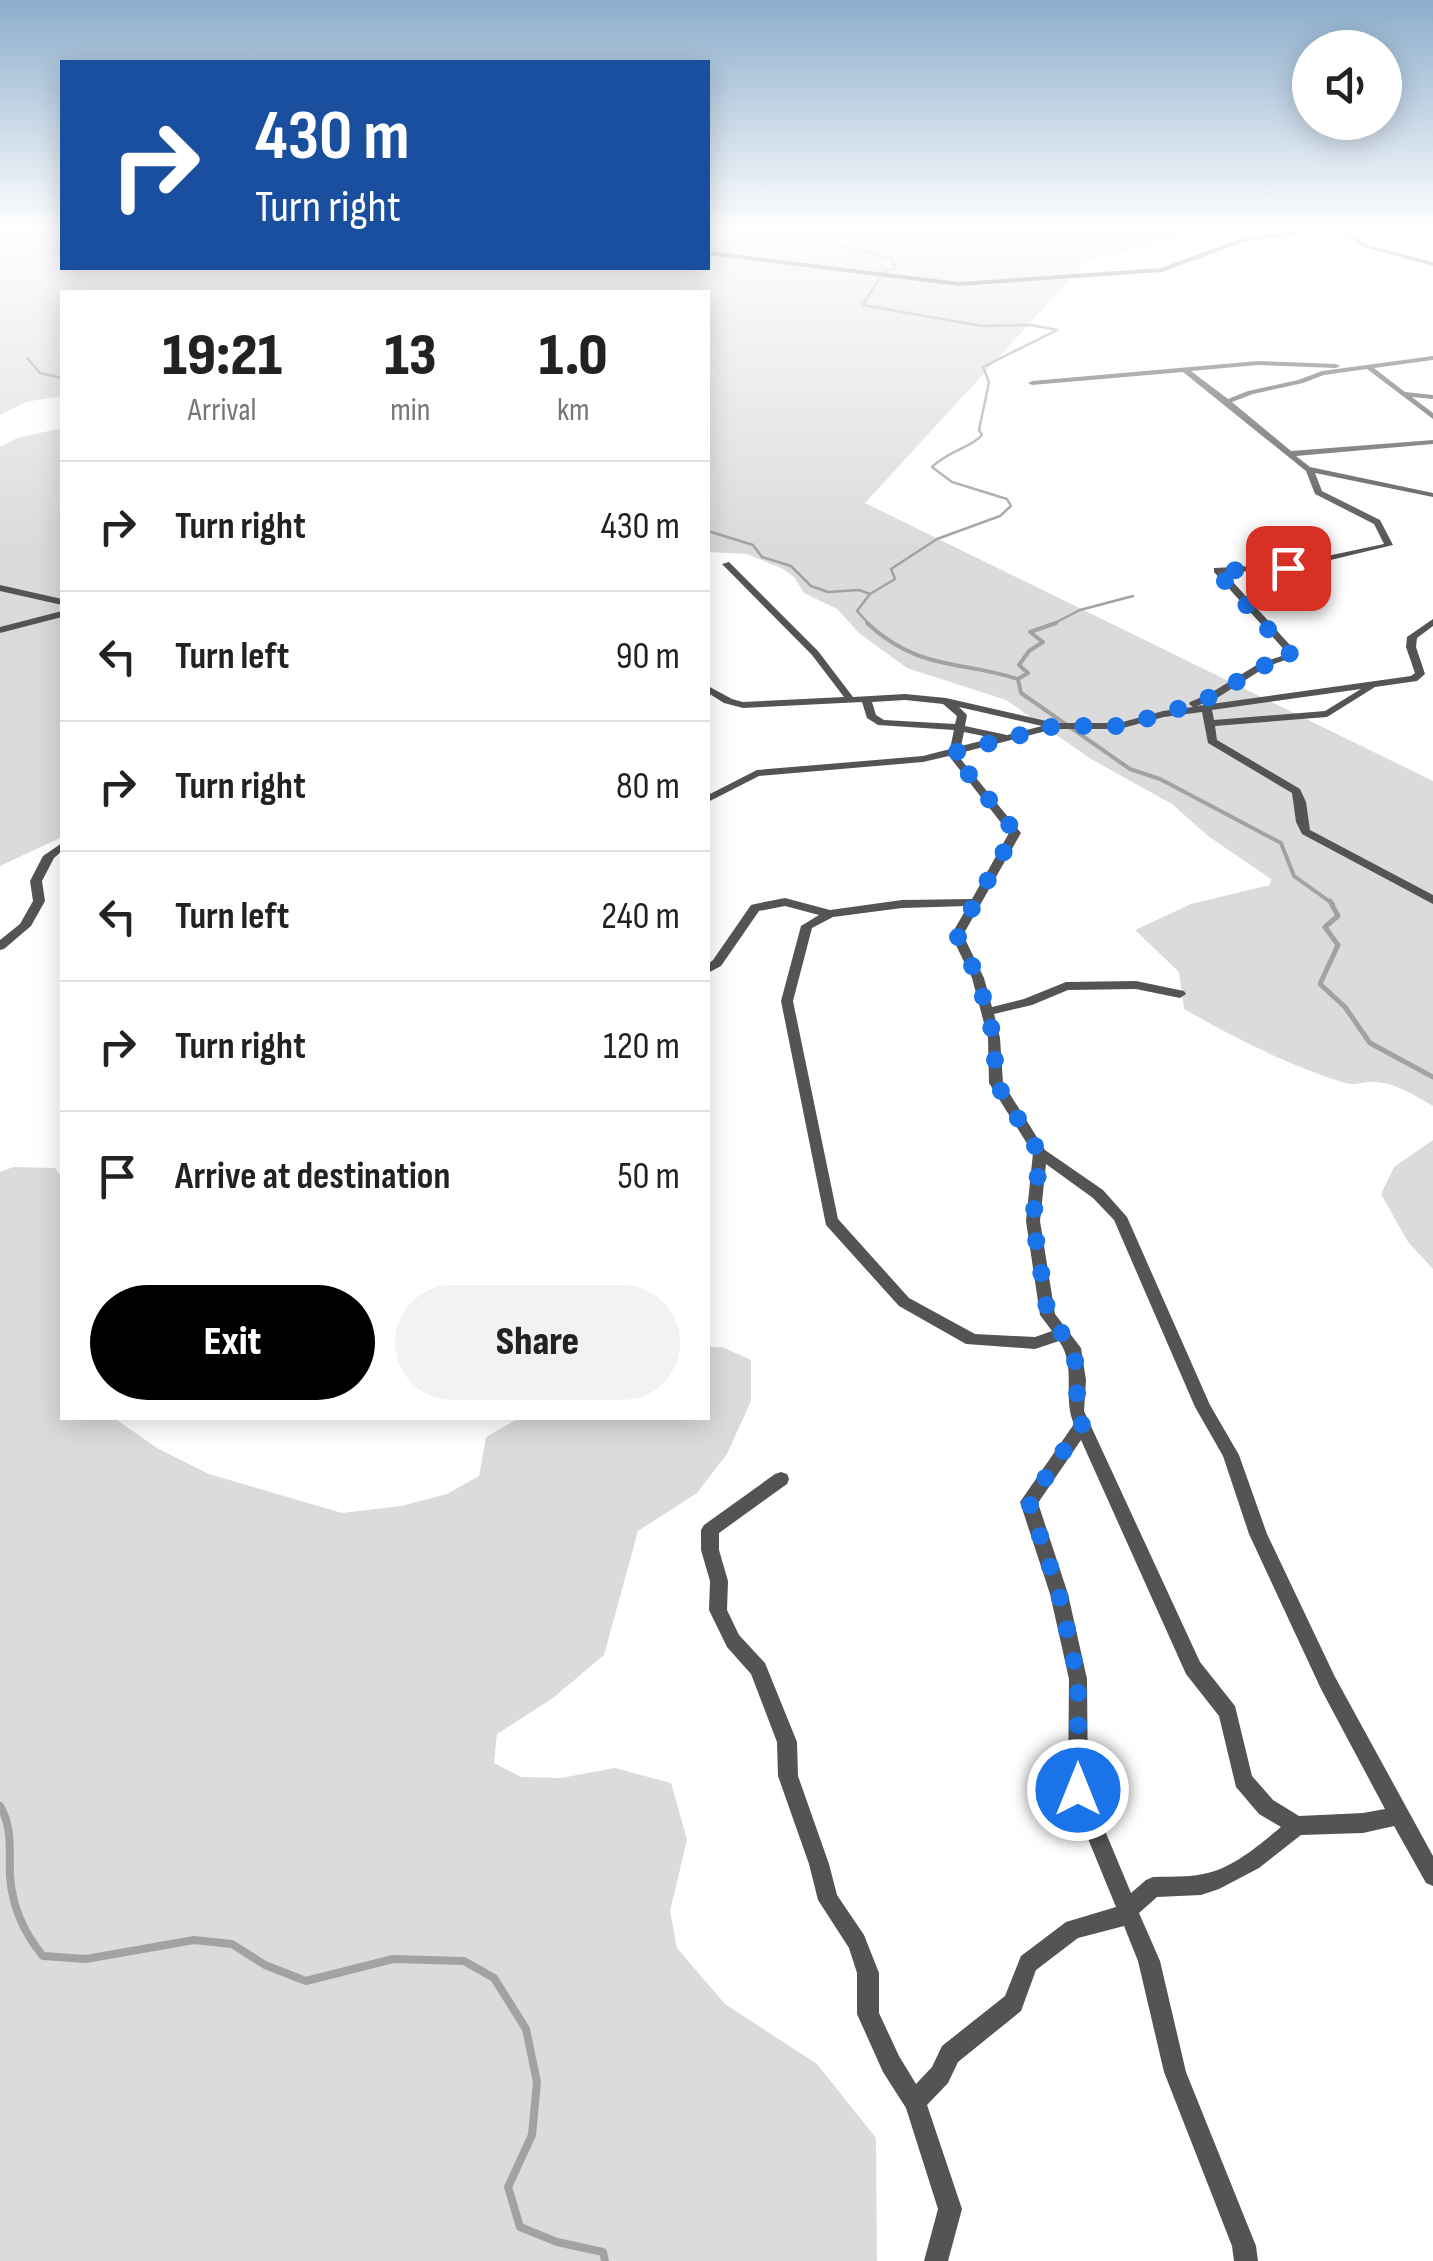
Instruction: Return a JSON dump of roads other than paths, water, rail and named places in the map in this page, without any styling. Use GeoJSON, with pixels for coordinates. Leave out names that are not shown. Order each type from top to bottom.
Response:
{"type":"FeatureCollection","features":[{"type":"Feature","properties":{"kind":"street"},"geometry":{"type":"LineString","coordinates":[[1227,402],[1261,388],[1312,380],[1340,370],[1433,358]]}},
{"type":"Feature","properties":{"kind":"street"},"geometry":{"type":"LineString","coordinates":[[1032,383],[1270,362],[1366,368],[1433,417]]}},
{"type":"Feature","properties":{"kind":"street"},"geometry":{"type":"LineString","coordinates":[[1184,369],[1310,470],[1433,495]]}},
{"type":"Feature","properties":{"kind":"street"},"geometry":{"type":"LineString","coordinates":[[1404,394],[1433,397]]}},
{"type":"Feature","properties":{"kind":"street"},"geometry":{"type":"LineString","coordinates":[[1288,454],[1433,442]]}},
{"type":"Feature","properties":{"kind":"street"},"geometry":{"type":"LineString","coordinates":[[710,797],[758,774],[838,764],[911,761],[1055,726],[1119,726],[1213,696],[1263,666],[1294,654],[1218,570],[1288,568],[1389,545],[1377,522],[1318,492],[1310,470]]}},
{"type":"Feature","properties":{"kind":"street"},"geometry":{"type":"LineString","coordinates":[[726,564],[814,653],[851,700]]}},
{"type":"Feature","properties":{"kind":"street"},"geometry":{"type":"LineString","coordinates":[[0,588],[60,602]]}},
{"type":"Feature","properties":{"kind":"street"},"geometry":{"type":"LineString","coordinates":[[0,630],[60,615]]}},
{"type":"Feature","properties":{"kind":"street"},"geometry":{"type":"LineString","coordinates":[[1164,714],[1418,677],[1412,637],[1433,622]]}},
{"type":"Feature","properties":{"kind":"street"},"geometry":{"type":"LineString","coordinates":[[1208,723],[1327,714],[1374,685]]}},
{"type":"Feature","properties":{"kind":"street"},"geometry":{"type":"LineString","coordinates":[[710,690],[728,702]]}},
{"type":"Feature","properties":{"kind":"street"},"geometry":{"type":"LineString","coordinates":[[710,704],[866,698],[946,701],[1055,726]]}},
{"type":"Feature","properties":{"kind":"street"},"geometry":{"type":"LineString","coordinates":[[866,698],[872,716],[882,723],[961,728],[1003,737]]}},
{"type":"Feature","properties":{"kind":"street"},"geometry":{"type":"LineString","coordinates":[[946,701],[961,712],[961,728],[952,753]]}},
{"type":"Feature","properties":{"kind":"street"},"geometry":{"type":"LineString","coordinates":[[1207,709],[1212,742],[1296,790],[1303,804],[1303,828],[1313,837],[1433,900]]}},
{"type":"Feature","properties":{"kind":"street"},"geometry":{"type":"LineString","coordinates":[[952,753],[1015,832],[957,935],[978,978],[994,1038],[996,1083],[1040,1154],[1098,1194],[1120,1216],[1203,1407],[1231,1454],[1258,1534],[1328,1683],[1433,1876]]}},
{"type":"Feature","properties":{"kind":"street"},"geometry":{"type":"LineString","coordinates":[[0,946],[25,926],[39,901],[36,881],[59,851]]}},
{"type":"Feature","properties":{"kind":"street"},"geometry":{"type":"LineString","coordinates":[[710,967],[726,952],[755,908],[785,902],[830,914]]}},
{"type":"Feature","properties":{"kind":"street"},"geometry":{"type":"LineString","coordinates":[[977,902],[902,904],[830,914],[807,926],[787,1001],[831,1221],[904,1302],[972,1340],[1035,1343],[1062,1334]]}},
{"type":"Feature","properties":{"kind":"street"},"geometry":{"type":"LineString","coordinates":[[987,1012],[1028,1002],[1066,986],[1136,985],[1180,994]]}},
{"type":"Feature","properties":{"kind":"street"},"geometry":{"type":"LineString","coordinates":[[1040,1154],[1033,1221],[1048,1315],[1073,1348],[1078,1380],[1076,1411],[1193,1668],[1228,1712],[1243,1780],[1266,1808],[1297,1826],[1363,1823],[1399,1816]]}},
{"type":"Feature","properties":{"kind":"street"},"geometry":{"type":"LineString","coordinates":[[1082,1424],[1029,1502],[1059,1594],[1078,1679],[1078,1790],[1149,1962],[1175,2072],[1244,2246],[1246,2261]]}},
{"type":"Feature","properties":{"kind":"street"},"geometry":{"type":"LineString","coordinates":[[781,1479],[710,1530],[710,1550],[720,1581],[718,1610],[733,1641],[758,1669],[787,1742],[788,1776],[820,1864],[828,1900],[857,1942],[868,1973],[868,2014],[891,2064],[916,2102],[950,2209],[936,2261]]}},
{"type":"Feature","properties":{"kind":"street"},"geometry":{"type":"LineString","coordinates":[[916,2102],[940,2074],[950,2054],[1014,2003],[1028,1964],[1073,1929],[1120,1916],[1153,1887],[1202,1885],[1223,1879],[1270,1850],[1297,1826]]}},
{"type":"Feature","properties":{"kind":"waterway"},"geometry":{"type":"LineString","coordinates":[[870,594],[895,579],[891,569],[937,539],[1000,516],[1011,506],[1007,499],[952,482],[932,467],[982,435],[979,430],[989,382],[983,367],[1050,334]]}},
{"type":"Feature","properties":{"kind":"waterway"},"geometry":{"type":"LineString","coordinates":[[27,358],[40,373],[60,378]]}},
{"type":"Feature","properties":{"kind":"waterway"},"geometry":{"type":"LineString","coordinates":[[710,532],[753,545],[762,557],[791,566],[811,586],[828,592],[859,590],[870,594]]}},
{"type":"Feature","properties":{"kind":"waterway"},"geometry":{"type":"LineString","coordinates":[[870,594],[857,611],[870,625]]}},
{"type":"Feature","properties":{"kind":"waterway"},"geometry":{"type":"LineString","coordinates":[[1053,624],[1080,610],[1133,596]]}},
{"type":"Feature","properties":{"kind":"waterway"},"geometry":{"type":"LineString","coordinates":[[867,623],[922,657],[1018,679]]}},
{"type":"Feature","properties":{"kind":"waterway"},"geometry":{"type":"LineString","coordinates":[[1018,679],[1028,673],[1019,665],[1029,651],[1043,642],[1030,632],[1053,624]]}},
{"type":"Feature","properties":{"kind":"waterway"},"geometry":{"type":"LineString","coordinates":[[1018,679],[1021,693],[1130,769],[1160,779],[1281,843],[1294,876],[1331,902]]}},
{"type":"Feature","properties":{"kind":"waterway"},"geometry":{"type":"LineString","coordinates":[[1331,902],[1338,916],[1325,927],[1338,945],[1320,984],[1345,1007],[1370,1043],[1433,1077]]}},
{"type":"Feature","properties":{"kind":"waterway"},"geometry":{"type":"LineString","coordinates":[[0,1806],[9,1831],[10,1876],[16,1908],[43,1956],[86,1959],[194,1940],[232,1944],[265,1965],[306,1981],[393,1959],[464,1961],[494,1978],[526,2029],[537,2082],[532,2135],[508,2187],[520,2227],[557,2242],[603,2252],[605,2261]]}}]}
